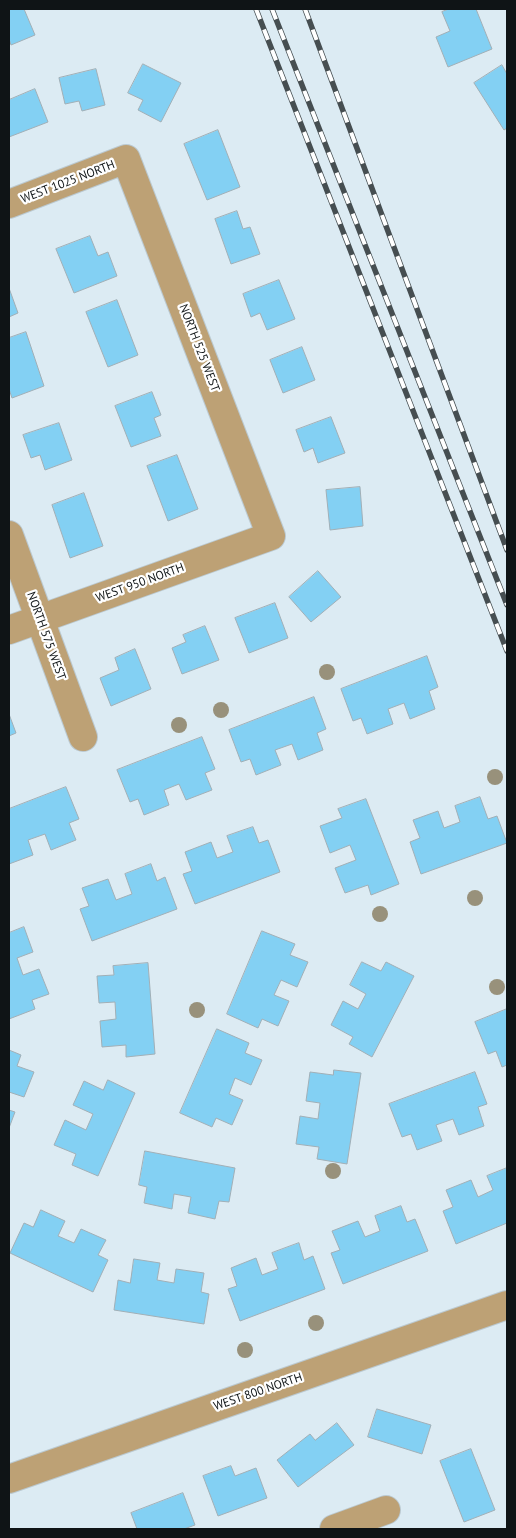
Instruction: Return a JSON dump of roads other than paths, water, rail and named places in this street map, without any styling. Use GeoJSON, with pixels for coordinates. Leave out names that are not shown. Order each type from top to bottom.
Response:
{"type":"FeatureCollection","features":[{"type":"Feature","properties":{"kind":"street","name":"WEST 1025 NORTH"},"geometry":{"type":"LineString","coordinates":[[9,204],[126,159]]}},
{"type":"Feature","properties":{"kind":"street","name":"NORTH 525 WEST"},"geometry":{"type":"LineString","coordinates":[[126,159],[271,536]]}},
{"type":"Feature","properties":{"kind":"street","name":"NORTH 575 WEST"},"geometry":{"type":"LineString","coordinates":[[9,535],[83,736]]}},
{"type":"Feature","properties":{"kind":"street","name":"WEST 950 NORTH"},"geometry":{"type":"LineString","coordinates":[[9,630],[271,536]]}},
{"type":"Feature","properties":{"kind":"street","name":"WEST 800 NORTH"},"geometry":{"type":"LineString","coordinates":[[9,1479],[507,1305]]}},
{"type":"Feature","properties":{"kind":"street"},"geometry":{"type":"LineString","coordinates":[[334,1529],[386,1510]]}},
{"type":"Feature","properties":{"kind":"railway"},"geometry":{"type":"LineString","coordinates":[[256,9],[507,651]]}},
{"type":"Feature","properties":{"kind":"railway"},"geometry":{"type":"LineString","coordinates":[[272,9],[507,605]]}},
{"type":"Feature","properties":{"kind":"railway"},"geometry":{"type":"LineString","coordinates":[[305,9],[507,550]]}}]}
